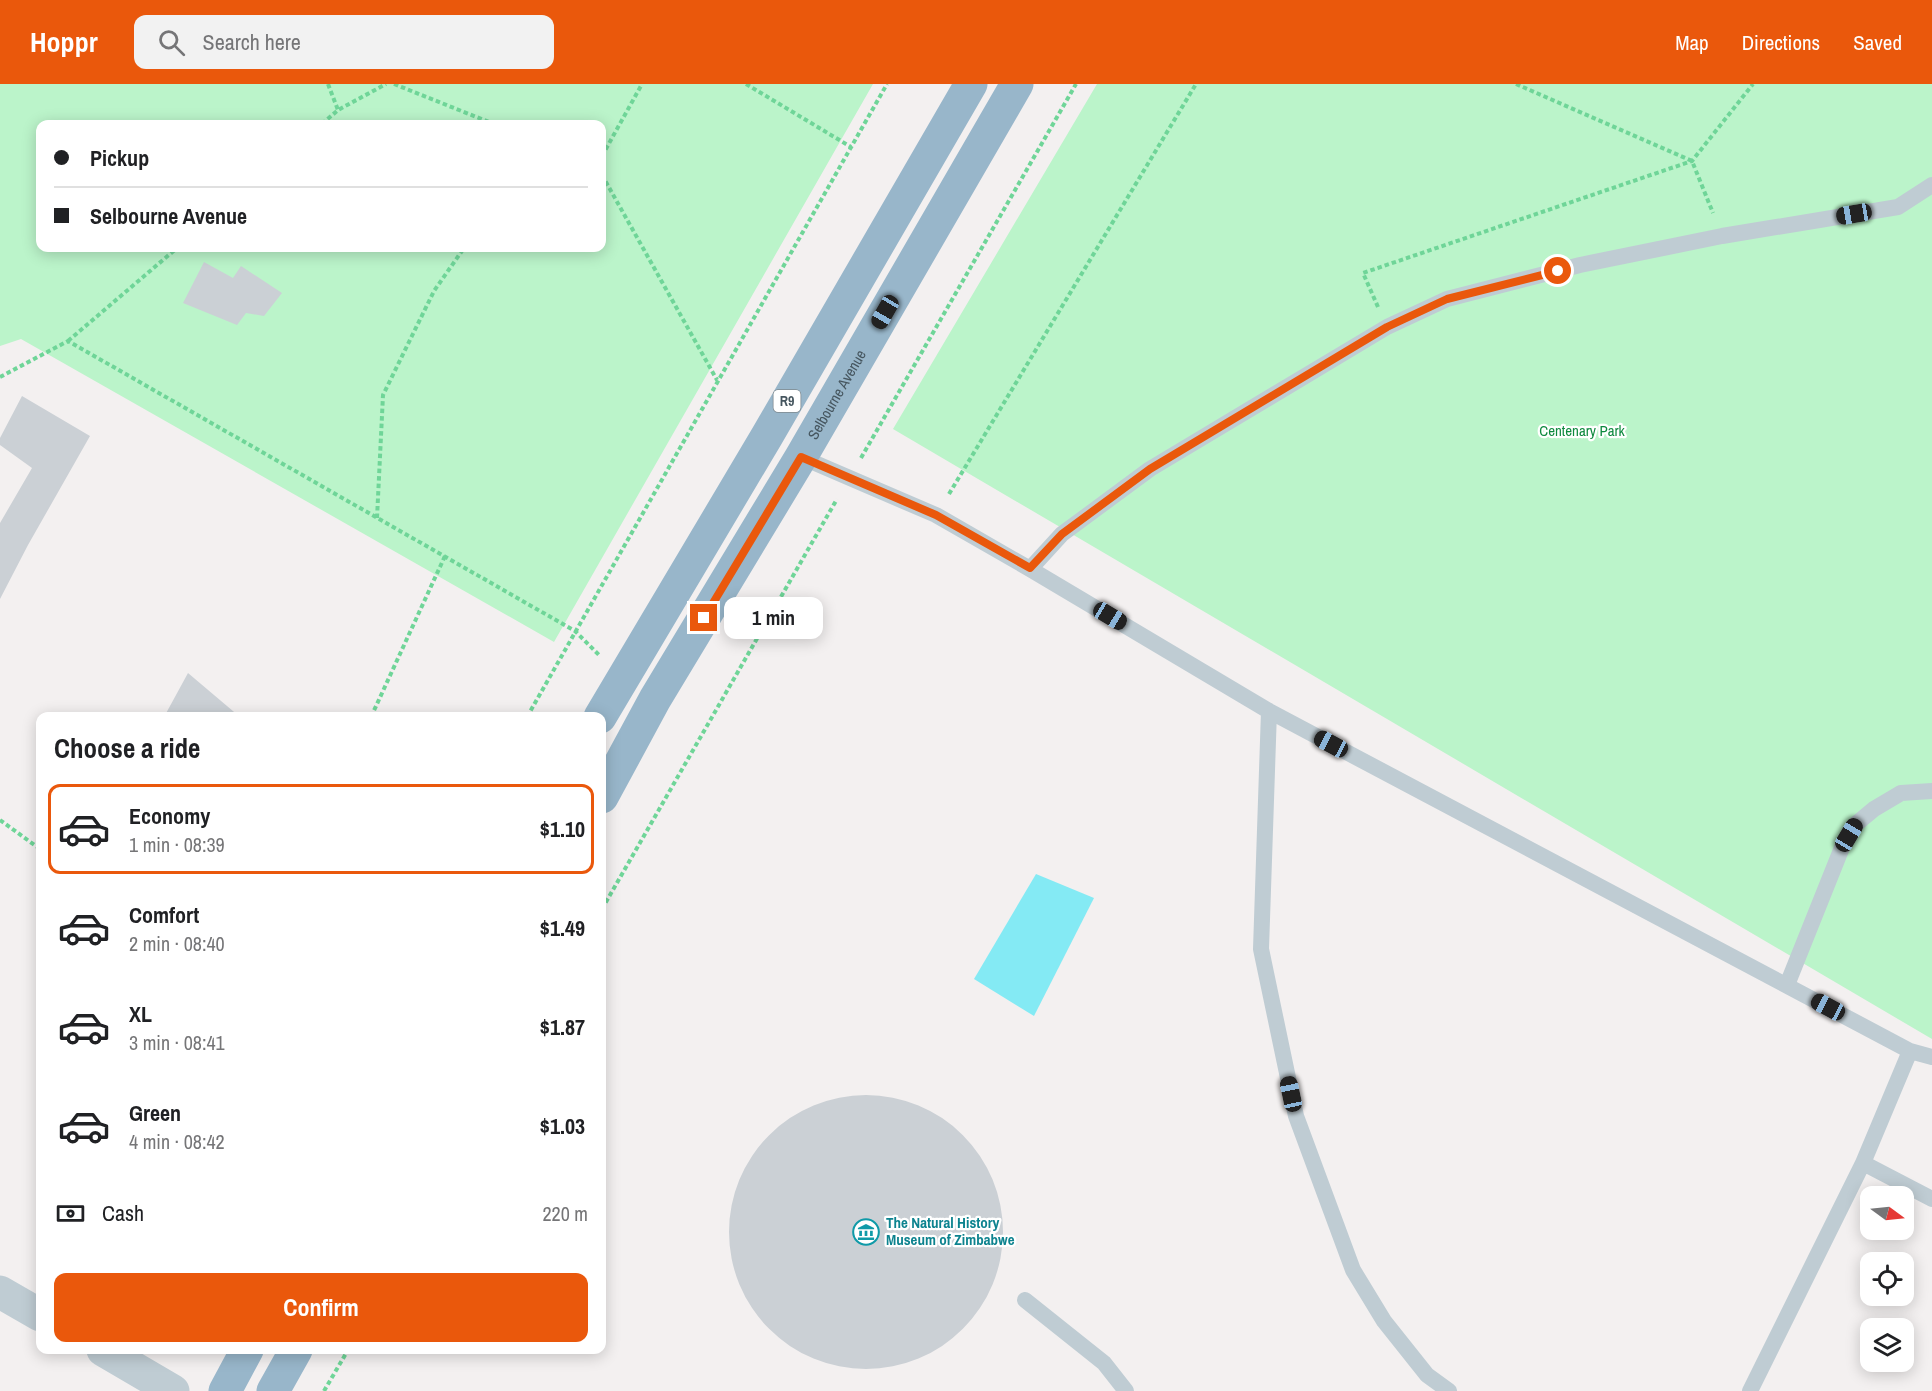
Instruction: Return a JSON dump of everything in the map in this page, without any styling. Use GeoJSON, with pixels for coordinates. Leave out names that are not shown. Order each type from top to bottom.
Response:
{"type":"FeatureCollection","features":[{"type":"Feature","properties":{"kind":"highway","name":"R9"},"geometry":{"type":"LineString","coordinates":[[603,712],[761,446],[971,84]]}},
{"type":"Feature","properties":{"kind":"highway","name":"Selbourne Avenue"},"geometry":{"type":"LineString","coordinates":[[606,790],[655,699],[801,457],[1017,84]]}},
{"type":"Feature","properties":{"kind":"highway"},"geometry":{"type":"LineString","coordinates":[[225,1391],[245,1354]]}},
{"type":"Feature","properties":{"kind":"highway"},"geometry":{"type":"LineString","coordinates":[[273,1391],[294,1354]]}},
{"type":"Feature","properties":{"kind":"street"},"geometry":{"type":"LineString","coordinates":[[0,1292],[36,1313]]}},
{"type":"Feature","properties":{"kind":"street"},"geometry":{"type":"LineString","coordinates":[[110,1354],[173,1391]]}},
{"type":"Feature","properties":{"kind":"lane"},"geometry":{"type":"LineString","coordinates":[[1030,568],[1062,534],[1150,469],[1387,327],[1447,299],[1580,265],[1722,236],[1898,207],[1932,184]]}},
{"type":"Feature","properties":{"kind":"lane"},"geometry":{"type":"LineString","coordinates":[[801,457],[936,515],[1030,568],[1269,711],[1910,1051],[1932,1057]]}},
{"type":"Feature","properties":{"kind":"lane"},"geometry":{"type":"LineString","coordinates":[[1269,711],[1261,949],[1296,1116],[1353,1270],[1384,1321],[1427,1376],[1449,1391]]}},
{"type":"Feature","properties":{"kind":"lane"},"geometry":{"type":"LineString","coordinates":[[1787,985],[1843,845],[1856,824],[1874,809],[1901,793],[1932,791]]}},
{"type":"Feature","properties":{"kind":"lane"},"geometry":{"type":"LineString","coordinates":[[1750,1391],[1863,1163],[1910,1051]]}},
{"type":"Feature","properties":{"kind":"lane"},"geometry":{"type":"LineString","coordinates":[[1863,1163],[1932,1199]]}},
{"type":"Feature","properties":{"kind":"lane"},"geometry":{"type":"LineString","coordinates":[[1025,1300],[1104,1363],[1126,1391]]}},
{"type":"Feature","properties":{"kind":"path"},"geometry":{"type":"LineString","coordinates":[[328,84],[338,111]]}},
{"type":"Feature","properties":{"kind":"path"},"geometry":{"type":"LineString","coordinates":[[327,120],[338,111],[386,84]]}},
{"type":"Feature","properties":{"kind":"path"},"geometry":{"type":"LineString","coordinates":[[394,84],[484,120]]}},
{"type":"Feature","properties":{"kind":"path"},"geometry":{"type":"LineString","coordinates":[[606,149],[642,84]]}},
{"type":"Feature","properties":{"kind":"path"},"geometry":{"type":"LineString","coordinates":[[746,84],[851,147]]}},
{"type":"Feature","properties":{"kind":"path"},"geometry":{"type":"LineString","coordinates":[[530,712],[887,84]]}},
{"type":"Feature","properties":{"kind":"path"},"geometry":{"type":"LineString","coordinates":[[936,515],[1196,84]]}},
{"type":"Feature","properties":{"kind":"path"},"geometry":{"type":"LineString","coordinates":[[1516,84],[1692,161],[1722,236]]}},
{"type":"Feature","properties":{"kind":"path"},"geometry":{"type":"LineString","coordinates":[[1387,327],[1363,273],[1692,161],[1753,84]]}},
{"type":"Feature","properties":{"kind":"path"},"geometry":{"type":"LineString","coordinates":[[606,183],[718,381]]}},
{"type":"Feature","properties":{"kind":"path"},"geometry":{"type":"LineString","coordinates":[[0,377],[68,341],[172,252]]}},
{"type":"Feature","properties":{"kind":"path"},"geometry":{"type":"LineString","coordinates":[[377,518],[383,395],[434,291],[461,252]]}},
{"type":"Feature","properties":{"kind":"path"},"geometry":{"type":"LineString","coordinates":[[68,341],[576,631],[621,678]]}},
{"type":"Feature","properties":{"kind":"path"},"geometry":{"type":"LineString","coordinates":[[373,712],[445,556]]}},
{"type":"Feature","properties":{"kind":"path"},"geometry":{"type":"LineString","coordinates":[[0,820],[36,846]]}},
{"type":"Feature","properties":{"kind":"path"},"geometry":{"type":"LineString","coordinates":[[324,1391],[346,1354]]}},
{"type":"Feature","properties":{"kind":"green space"},"geometry":{"type":"Polygon","coordinates":[[[0,84],[873,84],[554,642],[21,339],[0,346],[0,84]]]}},
{"type":"Feature","properties":{"kind":"green space","name":"Centenary Park"},"geometry":{"type":"Polygon","coordinates":[[[1097,84],[1932,84],[1932,1039],[893,429],[1097,84]]]}},
{"type":"Feature","properties":{"kind":"water"},"geometry":{"type":"Polygon","coordinates":[[[1036,874],[1094,898],[1034,1016],[974,979],[1036,874]]]}},
{"type":"Feature","properties":{"kind":"building"},"geometry":{"type":"Polygon","coordinates":[[[204,262],[233,278],[241,266],[282,293],[264,316],[246,313],[237,325],[183,303],[204,262]]]}},
{"type":"Feature","properties":{"kind":"building"},"geometry":{"type":"Polygon","coordinates":[[[22,396],[90,436],[0,599],[0,523],[32,468],[0,445],[0,438],[22,396]]]}},
{"type":"Feature","properties":{"kind":"building"},"geometry":{"type":"Polygon","coordinates":[[[188,673],[234,712],[167,712],[188,673]]]}},
{"type":"Feature","properties":{"kind":"building","name":"The Natural History Museum of Zimbabwe"},"geometry":{"type":"Polygon","coordinates":[[[866,1095],[906,1101],[942,1118],[963,1135],[980,1156],[997,1192],[1003,1232],[997,1272],[980,1308],[963,1329],[942,1346],[906,1363],[866,1369],[826,1363],[790,1346],[769,1329],[752,1308],[735,1272],[729,1232],[735,1192],[752,1156],[769,1135],[790,1118],[826,1101],[866,1095]]]}},
{"type":"Feature","properties":{"kind":"place","name":"The Natural History Museum of Zimbabwe"},"geometry":{"type":"Point","coordinates":[866,1232]}},
{"type":"Feature","properties":{"kind":"route"},"geometry":{"type":"LineString","coordinates":[[704,618],[801,457],[936,515],[1030,568],[1062,534],[1150,469],[1387,327],[1447,299],[1558,271]]}}]}
